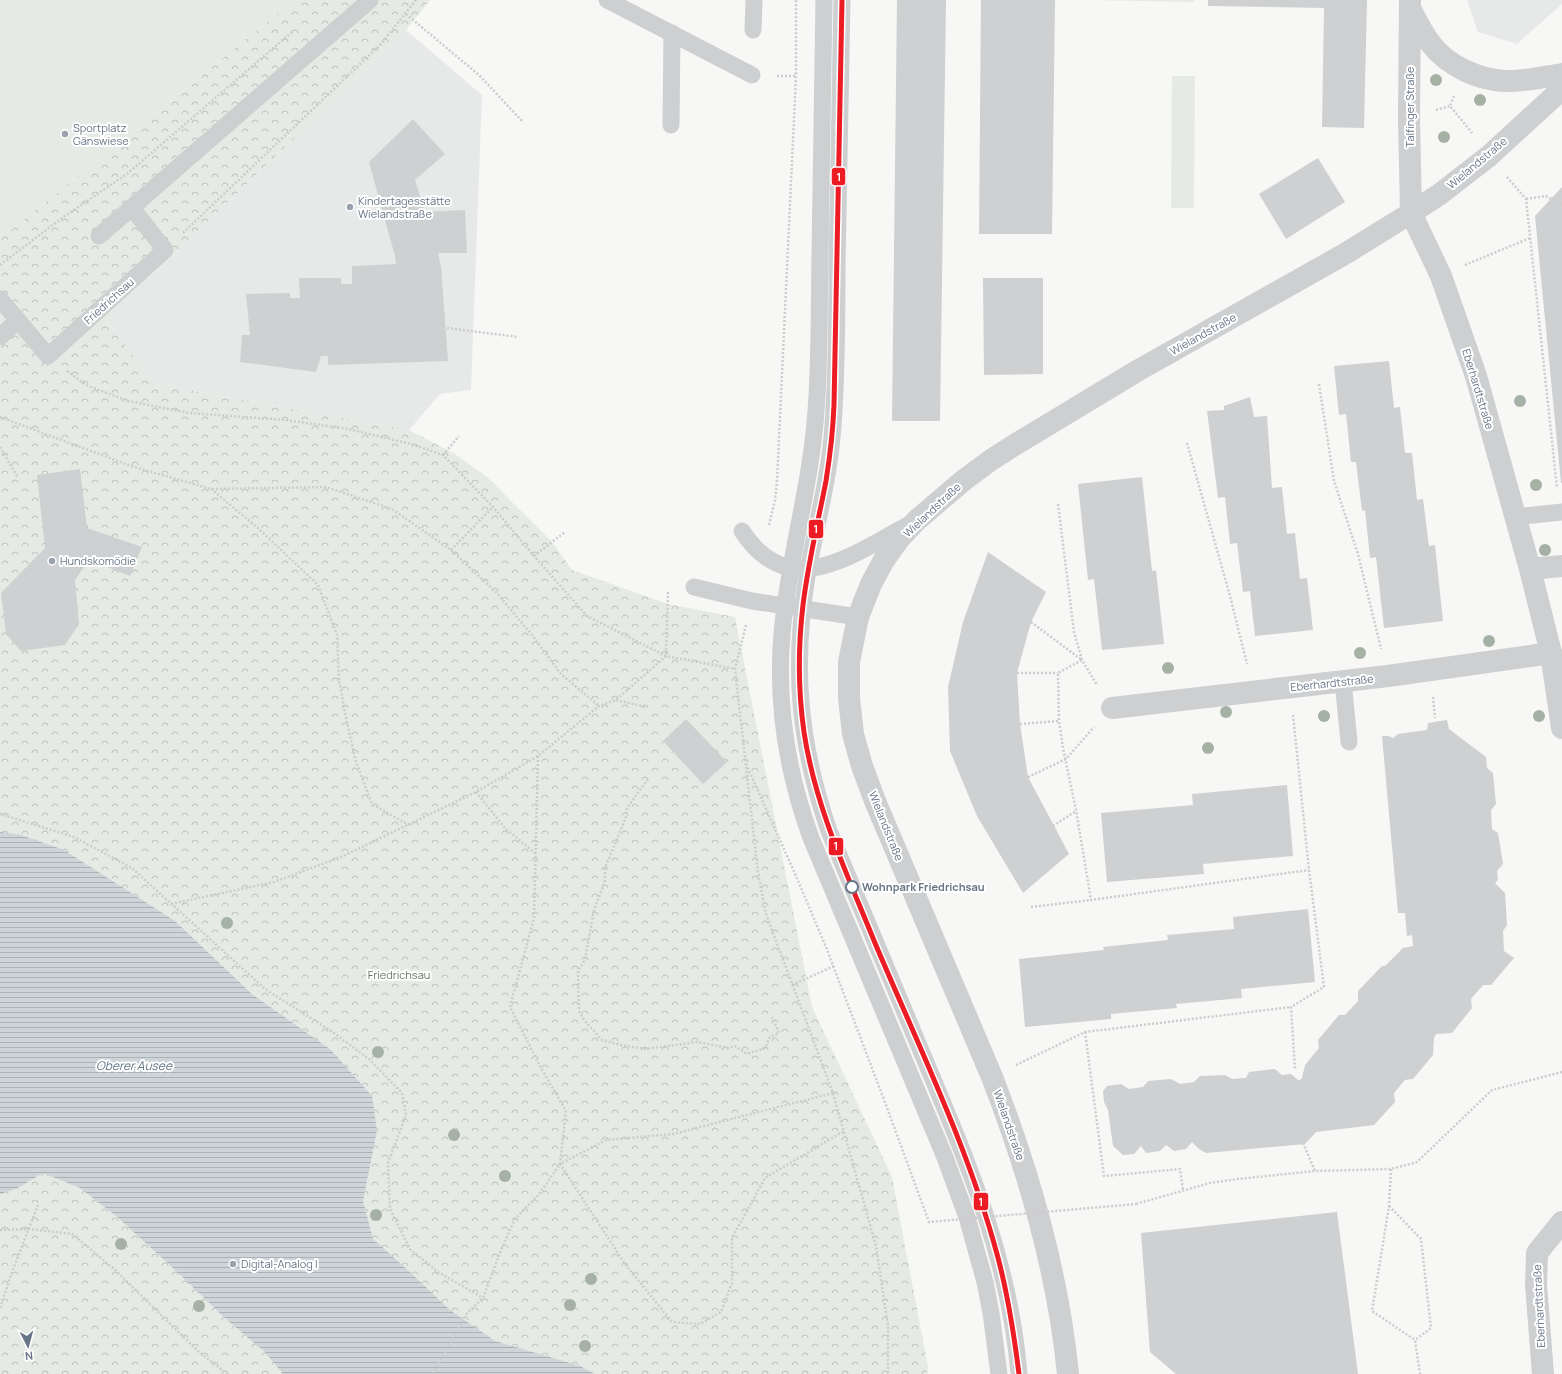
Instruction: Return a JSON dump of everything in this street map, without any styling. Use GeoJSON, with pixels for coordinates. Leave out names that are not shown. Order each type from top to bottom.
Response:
{"type":"FeatureCollection","features":[{"type":"Feature","properties":{"kind":"street"},"geometry":{"type":"LineString","coordinates":[[1410,5],[1432,45],[1446,60],[1464,70],[1486,78],[1504,81],[1528,80],[1562,74]]}},
{"type":"Feature","properties":{"kind":"street","name":"Talfinger Straße"},"geometry":{"type":"LineString","coordinates":[[1410,5],[1409,119],[1411,214]]}},
{"type":"Feature","properties":{"kind":"street","name":"Wielandstraße"},"geometry":{"type":"LineString","coordinates":[[1068,1374],[1063,1328],[1056,1292],[1041,1227],[1022,1159],[992,1077],[875,801],[862,766],[854,734],[849,698],[849,662],[858,617],[871,584],[884,560],[899,540],[917,520],[964,480],[1003,452],[1158,359],[1343,255],[1411,214],[1489,156],[1562,89]]}},
{"type":"Feature","properties":{"kind":"street","name":"Eberhardtstraße"},"geometry":{"type":"LineString","coordinates":[[1411,214],[1441,276],[1476,376],[1530,569],[1551,653],[1562,728]]}},
{"type":"Feature","properties":{"kind":"street"},"geometry":{"type":"LineString","coordinates":[[1530,569],[1562,566]]}},
{"type":"Feature","properties":{"kind":"street","name":"Eberhardtstraße"},"geometry":{"type":"LineString","coordinates":[[1112,708],[1388,676],[1551,653]]}},
{"type":"Feature","properties":{"kind":"street","name":"Eberhardtstraße"},"geometry":{"type":"LineString","coordinates":[[1543,1374],[1536,1285],[1537,1253],[1562,1222]]}},
{"type":"Feature","properties":{"kind":"lane"},"geometry":{"type":"LineString","coordinates":[[99,236],[370,0]]}},
{"type":"Feature","properties":{"kind":"lane"},"geometry":{"type":"LineString","coordinates":[[606,0],[752,75]]}},
{"type":"Feature","properties":{"kind":"lane"},"geometry":{"type":"LineString","coordinates":[[753,30],[754,0]]}},
{"type":"Feature","properties":{"kind":"lane"},"geometry":{"type":"LineString","coordinates":[[824,0],[818,386],[812,454],[785,606],[781,656],[782,702],[786,741],[796,790],[811,838],[944,1155],[967,1217],[985,1282],[991,1313],[999,1374]]}},
{"type":"Feature","properties":{"kind":"lane"},"geometry":{"type":"LineString","coordinates":[[842,0],[836,380],[833,426],[825,488],[809,569],[799,642],[799,687],[804,731],[815,785],[822,810],[837,851],[962,1148],[986,1213],[1011,1308],[1020,1374]]}},
{"type":"Feature","properties":{"kind":"lane"},"geometry":{"type":"LineString","coordinates":[[671,124],[672,33]]}},
{"type":"Feature","properties":{"kind":"lane"},"geometry":{"type":"LineString","coordinates":[[132,208],[165,250]]}},
{"type":"Feature","properties":{"kind":"lane","name":"Friedrichsau"},"geometry":{"type":"LineString","coordinates":[[48,356],[165,250]]}},
{"type":"Feature","properties":{"kind":"lane"},"geometry":{"type":"LineString","coordinates":[[0,300],[48,356]]}},
{"type":"Feature","properties":{"kind":"lane"},"geometry":{"type":"LineString","coordinates":[[0,336],[18,320]]}},
{"type":"Feature","properties":{"kind":"lane"},"geometry":{"type":"LineString","coordinates":[[1515,517],[1561,512]]}},
{"type":"Feature","properties":{"kind":"lane"},"geometry":{"type":"LineString","coordinates":[[791,572],[825,567],[849,557],[917,520]]}},
{"type":"Feature","properties":{"kind":"lane"},"geometry":{"type":"LineString","coordinates":[[742,531],[751,545],[768,559],[791,572],[806,589],[834,614]]}},
{"type":"Feature","properties":{"kind":"lane"},"geometry":{"type":"LineString","coordinates":[[694,587],[752,601],[858,617]]}},
{"type":"Feature","properties":{"kind":"lane"},"geometry":{"type":"LineString","coordinates":[[1343,681],[1348,742]]}},
{"type":"Feature","properties":{"kind":"path"},"geometry":{"type":"LineString","coordinates":[[165,250],[381,44],[416,0]]}},
{"type":"Feature","properties":{"kind":"path"},"geometry":{"type":"LineString","coordinates":[[768,559],[776,500],[795,84],[796,0]]}},
{"type":"Feature","properties":{"kind":"path"},"geometry":{"type":"LineString","coordinates":[[406,14],[479,75],[523,122]]}},
{"type":"Feature","properties":{"kind":"path"},"geometry":{"type":"LineString","coordinates":[[0,265],[62,218],[127,174],[293,31]]}},
{"type":"Feature","properties":{"kind":"path"},"geometry":{"type":"LineString","coordinates":[[1464,70],[1450,106],[1489,156],[1526,199],[1561,512]]}},
{"type":"Feature","properties":{"kind":"path"},"geometry":{"type":"LineString","coordinates":[[1526,199],[1546,196],[1562,204]]}},
{"type":"Feature","properties":{"kind":"path"},"geometry":{"type":"LineString","coordinates":[[1441,276],[1530,238]]}},
{"type":"Feature","properties":{"kind":"path"},"geometry":{"type":"LineString","coordinates":[[447,328],[518,337]]}},
{"type":"Feature","properties":{"kind":"path"},"geometry":{"type":"LineString","coordinates":[[48,356],[86,385],[128,401],[189,413],[286,420],[348,429],[411,444],[443,455],[493,507],[587,616],[666,656],[735,669]]}},
{"type":"Feature","properties":{"kind":"path"},"geometry":{"type":"LineString","coordinates":[[1319,384],[1334,481],[1358,554],[1388,676]]}},
{"type":"Feature","properties":{"kind":"path"},"geometry":{"type":"LineString","coordinates":[[0,417],[131,466],[211,489],[326,488],[392,509],[451,550],[496,592],[532,635],[560,674],[599,706]]}},
{"type":"Feature","properties":{"kind":"path"},"geometry":{"type":"LineString","coordinates":[[443,455],[459,436]]}},
{"type":"Feature","properties":{"kind":"path"},"geometry":{"type":"LineString","coordinates":[[1187,443],[1230,596],[1254,692]]}},
{"type":"Feature","properties":{"kind":"path"},"geometry":{"type":"LineString","coordinates":[[0,447],[18,478]]}},
{"type":"Feature","properties":{"kind":"path"},"geometry":{"type":"LineString","coordinates":[[211,489],[258,528],[318,585],[337,635],[339,679],[345,713],[356,762],[369,797],[372,804],[409,826]]}},
{"type":"Feature","properties":{"kind":"path"},"geometry":{"type":"LineString","coordinates":[[1028,777],[1066,759],[1112,708],[1082,660],[1074,632],[1058,504]]}},
{"type":"Feature","properties":{"kind":"path"},"geometry":{"type":"LineString","coordinates":[[451,550],[493,507]]}},
{"type":"Feature","properties":{"kind":"path"},"geometry":{"type":"LineString","coordinates":[[534,556],[565,532]]}},
{"type":"Feature","properties":{"kind":"path"},"geometry":{"type":"LineString","coordinates":[[170,904],[274,882],[341,857],[409,826],[476,792],[538,756],[599,706],[616,700],[666,656],[668,588]]}},
{"type":"Feature","properties":{"kind":"path"},"geometry":{"type":"LineString","coordinates":[[752,601],[735,669],[758,873],[766,914],[833,1093],[876,1246],[888,1326],[888,1374]]}},
{"type":"Feature","properties":{"kind":"path"},"geometry":{"type":"LineString","coordinates":[[1031,622],[1082,660]]}},
{"type":"Feature","properties":{"kind":"path"},"geometry":{"type":"LineString","coordinates":[[1018,673],[1058,673],[1082,660]]}},
{"type":"Feature","properties":{"kind":"path"},"geometry":{"type":"LineString","coordinates":[[1058,673],[1059,721],[1091,900]]}},
{"type":"Feature","properties":{"kind":"path"},"geometry":{"type":"LineString","coordinates":[[992,1077],[1085,1032],[1291,1007],[1324,987],[1309,870],[1290,687]]}},
{"type":"Feature","properties":{"kind":"path"},"geometry":{"type":"LineString","coordinates":[[616,700],[646,707]]}},
{"type":"Feature","properties":{"kind":"path"},"geometry":{"type":"LineString","coordinates":[[1020,724],[1059,721]]}},
{"type":"Feature","properties":{"kind":"path"},"geometry":{"type":"LineString","coordinates":[[434,1374],[467,1313],[483,1298],[501,1250],[516,1219],[540,1194],[560,1164],[566,1111],[541,1068],[510,1007],[534,918],[538,756]]}},
{"type":"Feature","properties":{"kind":"path"},"geometry":{"type":"LineString","coordinates":[[745,762],[834,966],[929,1222],[1136,1204],[1210,1183],[1238,1179],[1315,1171],[1391,1169],[1417,1162],[1492,1090],[1562,1072]]}},
{"type":"Feature","properties":{"kind":"path"},"geometry":{"type":"LineString","coordinates":[[648,779],[627,808],[626,817],[605,868],[605,882],[594,910],[585,960],[578,971],[579,1011],[584,1020],[602,1040],[621,1046],[645,1049],[698,1042],[728,1048],[735,1046],[747,1054],[765,1048],[770,1037],[779,1032],[772,1017]]}},
{"type":"Feature","properties":{"kind":"path"},"geometry":{"type":"LineString","coordinates":[[476,792],[505,828],[536,854]]}},
{"type":"Feature","properties":{"kind":"path"},"geometry":{"type":"LineString","coordinates":[[1053,826],[1076,810]]}},
{"type":"Feature","properties":{"kind":"path"},"geometry":{"type":"LineString","coordinates":[[0,814],[74,836],[132,868],[170,904],[265,988],[331,1031],[369,1059],[402,1093],[406,1115],[388,1163],[390,1209],[410,1249],[438,1272],[483,1298]]}},
{"type":"Feature","properties":{"kind":"path"},"geometry":{"type":"LineString","coordinates":[[1031,908],[1309,870]]}},
{"type":"Feature","properties":{"kind":"path"},"geometry":{"type":"LineString","coordinates":[[792,984],[834,966]]}},
{"type":"Feature","properties":{"kind":"path"},"geometry":{"type":"LineString","coordinates":[[1291,1007],[1295,1070]]}},
{"type":"Feature","properties":{"kind":"path"},"geometry":{"type":"LineString","coordinates":[[1085,1032],[1104,1176],[1180,1169],[1183,1190]]}},
{"type":"Feature","properties":{"kind":"path"},"geometry":{"type":"LineString","coordinates":[[560,1164],[606,1140],[674,1134],[833,1093]]}},
{"type":"Feature","properties":{"kind":"path"},"geometry":{"type":"LineString","coordinates":[[560,1164],[625,1264],[672,1322],[700,1324],[721,1312],[732,1283],[732,1238],[765,1178],[844,1131]]}},
{"type":"Feature","properties":{"kind":"path"},"geometry":{"type":"LineString","coordinates":[[1303,1143],[1315,1171]]}},
{"type":"Feature","properties":{"kind":"path"},"geometry":{"type":"LineString","coordinates":[[1391,1169],[1389,1206],[1372,1311],[1415,1340],[1420,1374]]}},
{"type":"Feature","properties":{"kind":"path"},"geometry":{"type":"LineString","coordinates":[[0,1308],[12,1272],[38,1205]]}},
{"type":"Feature","properties":{"kind":"path"},"geometry":{"type":"LineString","coordinates":[[1389,1206],[1421,1239],[1431,1328],[1415,1340]]}},
{"type":"Feature","properties":{"kind":"path"},"geometry":{"type":"LineString","coordinates":[[0,1230],[8,1231],[29,1229],[72,1234],[114,1268],[198,1351],[227,1374]]}},
{"type":"Feature","properties":{"kind":"shaded area"},"geometry":{"type":"Polygon","coordinates":[[[1467,0],[1562,0],[1562,4],[1517,44],[1478,32],[1467,0]]]}},
{"type":"Feature","properties":{"kind":"shaded area","name":"Kindertagesstätte Wielandstraße"},"geometry":{"type":"Polygon","coordinates":[[[406,30],[482,95],[471,390],[440,394],[409,430],[155,384],[106,320],[406,30]]]}},
{"type":"Feature","properties":{"kind":"green space","name":"Sportplatz Gänswiese"},"geometry":{"type":"Polygon","coordinates":[[[0,0],[294,0],[0,239],[0,0]]]}},
{"type":"Feature","properties":{"kind":"green space","name":"Friedrichsau"},"geometry":{"type":"Polygon","coordinates":[[[294,0],[430,0],[406,30],[106,320],[155,384],[409,430],[455,454],[487,477],[552,542],[572,570],[668,604],[735,617],[812,1007],[892,1177],[928,1367],[927,1374],[0,1374],[0,239],[294,0]]]}},
{"type":"Feature","properties":{"kind":"green space"},"geometry":{"type":"Polygon","coordinates":[[[1091,0],[1194,0],[1194,2],[1091,0]]]}},
{"type":"Feature","properties":{"kind":"green space"},"geometry":{"type":"Polygon","coordinates":[[[1172,76],[1195,76],[1194,208],[1171,208],[1172,76]]]}},
{"type":"Feature","properties":{"kind":"water","name":"Oberer Ausee"},"geometry":{"type":"Polygon","coordinates":[[[0,832],[21,835],[64,850],[175,921],[252,994],[331,1050],[372,1096],[377,1131],[363,1201],[373,1239],[450,1310],[495,1341],[580,1366],[595,1374],[283,1374],[265,1352],[226,1319],[115,1215],[80,1188],[43,1173],[16,1189],[0,1194],[0,832]]]}},
{"type":"Feature","properties":{"kind":"building"},"geometry":{"type":"Polygon","coordinates":[[[897,0],[946,0],[940,421],[892,421],[897,0]]]}},
{"type":"Feature","properties":{"kind":"building"},"geometry":{"type":"Polygon","coordinates":[[[981,0],[1055,0],[1052,234],[979,234],[981,0]]]}},
{"type":"Feature","properties":{"kind":"building"},"geometry":{"type":"Polygon","coordinates":[[[1208,0],[1367,0],[1364,128],[1322,127],[1324,8],[1208,6],[1208,0]]]}},
{"type":"Feature","properties":{"kind":"building"},"geometry":{"type":"Polygon","coordinates":[[[413,119],[445,154],[415,180],[425,212],[465,210],[467,253],[438,253],[441,267],[448,361],[328,365],[328,356],[321,356],[316,372],[240,362],[242,335],[250,335],[246,294],[290,293],[290,298],[300,298],[299,278],[341,278],[341,284],[352,284],[352,266],[396,264],[369,162],[413,119]]]}},
{"type":"Feature","properties":{"kind":"building"},"geometry":{"type":"Polygon","coordinates":[[[1318,158],[1345,202],[1286,239],[1259,194],[1318,158]]]}},
{"type":"Feature","properties":{"kind":"building"},"geometry":{"type":"Polygon","coordinates":[[[1562,187],[1562,483],[1561,483],[1535,216],[1562,187]]]}},
{"type":"Feature","properties":{"kind":"building"},"geometry":{"type":"Polygon","coordinates":[[[983,278],[1043,278],[1043,374],[984,375],[983,278]]]}},
{"type":"Feature","properties":{"kind":"building"},"geometry":{"type":"Polygon","coordinates":[[[1389,361],[1394,408],[1400,407],[1405,453],[1412,453],[1417,500],[1423,499],[1429,546],[1435,545],[1443,621],[1384,628],[1376,557],[1370,558],[1365,510],[1362,511],[1356,462],[1351,462],[1346,414],[1339,415],[1334,366],[1389,361]]]}},
{"type":"Feature","properties":{"kind":"building"},"geometry":{"type":"Polygon","coordinates":[[[1250,397],[1254,417],[1267,416],[1272,488],[1282,487],[1287,534],[1295,533],[1300,579],[1307,578],[1313,630],[1255,636],[1250,591],[1243,592],[1237,543],[1230,544],[1225,497],[1218,498],[1207,411],[1224,410],[1224,406],[1250,397]]]}},
{"type":"Feature","properties":{"kind":"building"},"geometry":{"type":"Polygon","coordinates":[[[80,469],[87,528],[142,547],[130,576],[89,560],[75,580],[79,624],[65,645],[21,651],[6,634],[1,593],[45,548],[37,475],[80,469]]]}},
{"type":"Feature","properties":{"kind":"building"},"geometry":{"type":"Polygon","coordinates":[[[1142,477],[1152,571],[1156,570],[1164,644],[1102,650],[1094,579],[1088,580],[1078,484],[1142,477]]]}},
{"type":"Feature","properties":{"kind":"building"},"geometry":{"type":"Polygon","coordinates":[[[988,552],[1046,592],[1031,622],[1017,673],[1020,724],[1028,777],[1069,854],[1023,893],[977,816],[950,751],[948,687],[963,622],[988,552]]]}},
{"type":"Feature","properties":{"kind":"building"},"geometry":{"type":"Polygon","coordinates":[[[686,719],[727,762],[703,784],[663,741],[686,719]]]}},
{"type":"Feature","properties":{"kind":"building"},"geometry":{"type":"Polygon","coordinates":[[[1447,720],[1449,729],[1486,757],[1487,768],[1493,773],[1496,804],[1491,810],[1492,829],[1498,833],[1503,864],[1497,871],[1498,880],[1495,883],[1505,893],[1507,925],[1503,931],[1504,951],[1514,958],[1491,985],[1483,985],[1471,999],[1472,1008],[1452,1033],[1436,1034],[1434,1038],[1433,1055],[1413,1079],[1405,1080],[1394,1093],[1395,1102],[1374,1125],[1316,1132],[1305,1144],[1206,1153],[1192,1142],[1186,1149],[1174,1151],[1166,1145],[1160,1151],[1146,1153],[1141,1146],[1134,1154],[1123,1155],[1113,1146],[1108,1110],[1104,1102],[1103,1091],[1107,1086],[1121,1084],[1129,1089],[1143,1087],[1148,1081],[1171,1079],[1180,1084],[1194,1082],[1200,1076],[1225,1075],[1232,1079],[1246,1078],[1249,1072],[1275,1069],[1282,1075],[1291,1074],[1300,1080],[1302,1078],[1305,1065],[1319,1048],[1318,1040],[1339,1015],[1345,1015],[1358,1001],[1358,991],[1382,966],[1385,966],[1403,948],[1413,946],[1412,935],[1407,936],[1405,913],[1398,913],[1382,736],[1389,736],[1393,738],[1398,734],[1427,730],[1428,723],[1447,720]]]}},
{"type":"Feature","properties":{"kind":"building"},"geometry":{"type":"Polygon","coordinates":[[[1287,785],[1293,856],[1203,864],[1204,874],[1107,882],[1101,813],[1193,805],[1192,794],[1287,785]]]}},
{"type":"Feature","properties":{"kind":"building"},"geometry":{"type":"Polygon","coordinates":[[[1308,909],[1315,982],[1241,989],[1242,998],[1176,1004],[1177,1008],[1111,1014],[1111,1019],[1025,1027],[1019,959],[1104,950],[1103,947],[1168,940],[1167,935],[1234,929],[1233,917],[1308,909]]]}},
{"type":"Feature","properties":{"kind":"building"},"geometry":{"type":"Polygon","coordinates":[[[1337,1212],[1358,1374],[1176,1374],[1150,1352],[1141,1233],[1337,1212]]]}},
{"type":"Feature","properties":{"kind":"transit line","name":"1"},"geometry":{"type":"LineString","coordinates":[[842,0],[834,414],[826,481],[813,543],[801,621],[800,684],[804,732],[816,786],[833,839],[875,943],[957,1135],[972,1175],[997,1254],[1013,1329],[1019,1374]]}},
{"type":"Feature","properties":{"kind":"place","name":"Sportplatz Gänswiese"},"geometry":{"type":"Point","coordinates":[65,134]}},
{"type":"Feature","properties":{"kind":"place","name":"Kindertagesstätte Wielandstraße"},"geometry":{"type":"Point","coordinates":[350,207]}},
{"type":"Feature","properties":{"kind":"place","name":"Hundskomödie"},"geometry":{"type":"Point","coordinates":[52,561]}},
{"type":"Feature","properties":{"kind":"place","name":"Wohnpark Friedrichsau"},"geometry":{"type":"Point","coordinates":[852,887]}},
{"type":"Feature","properties":{"kind":"place","name":"Digital-Analog I"},"geometry":{"type":"Point","coordinates":[233,1264]}}]}
